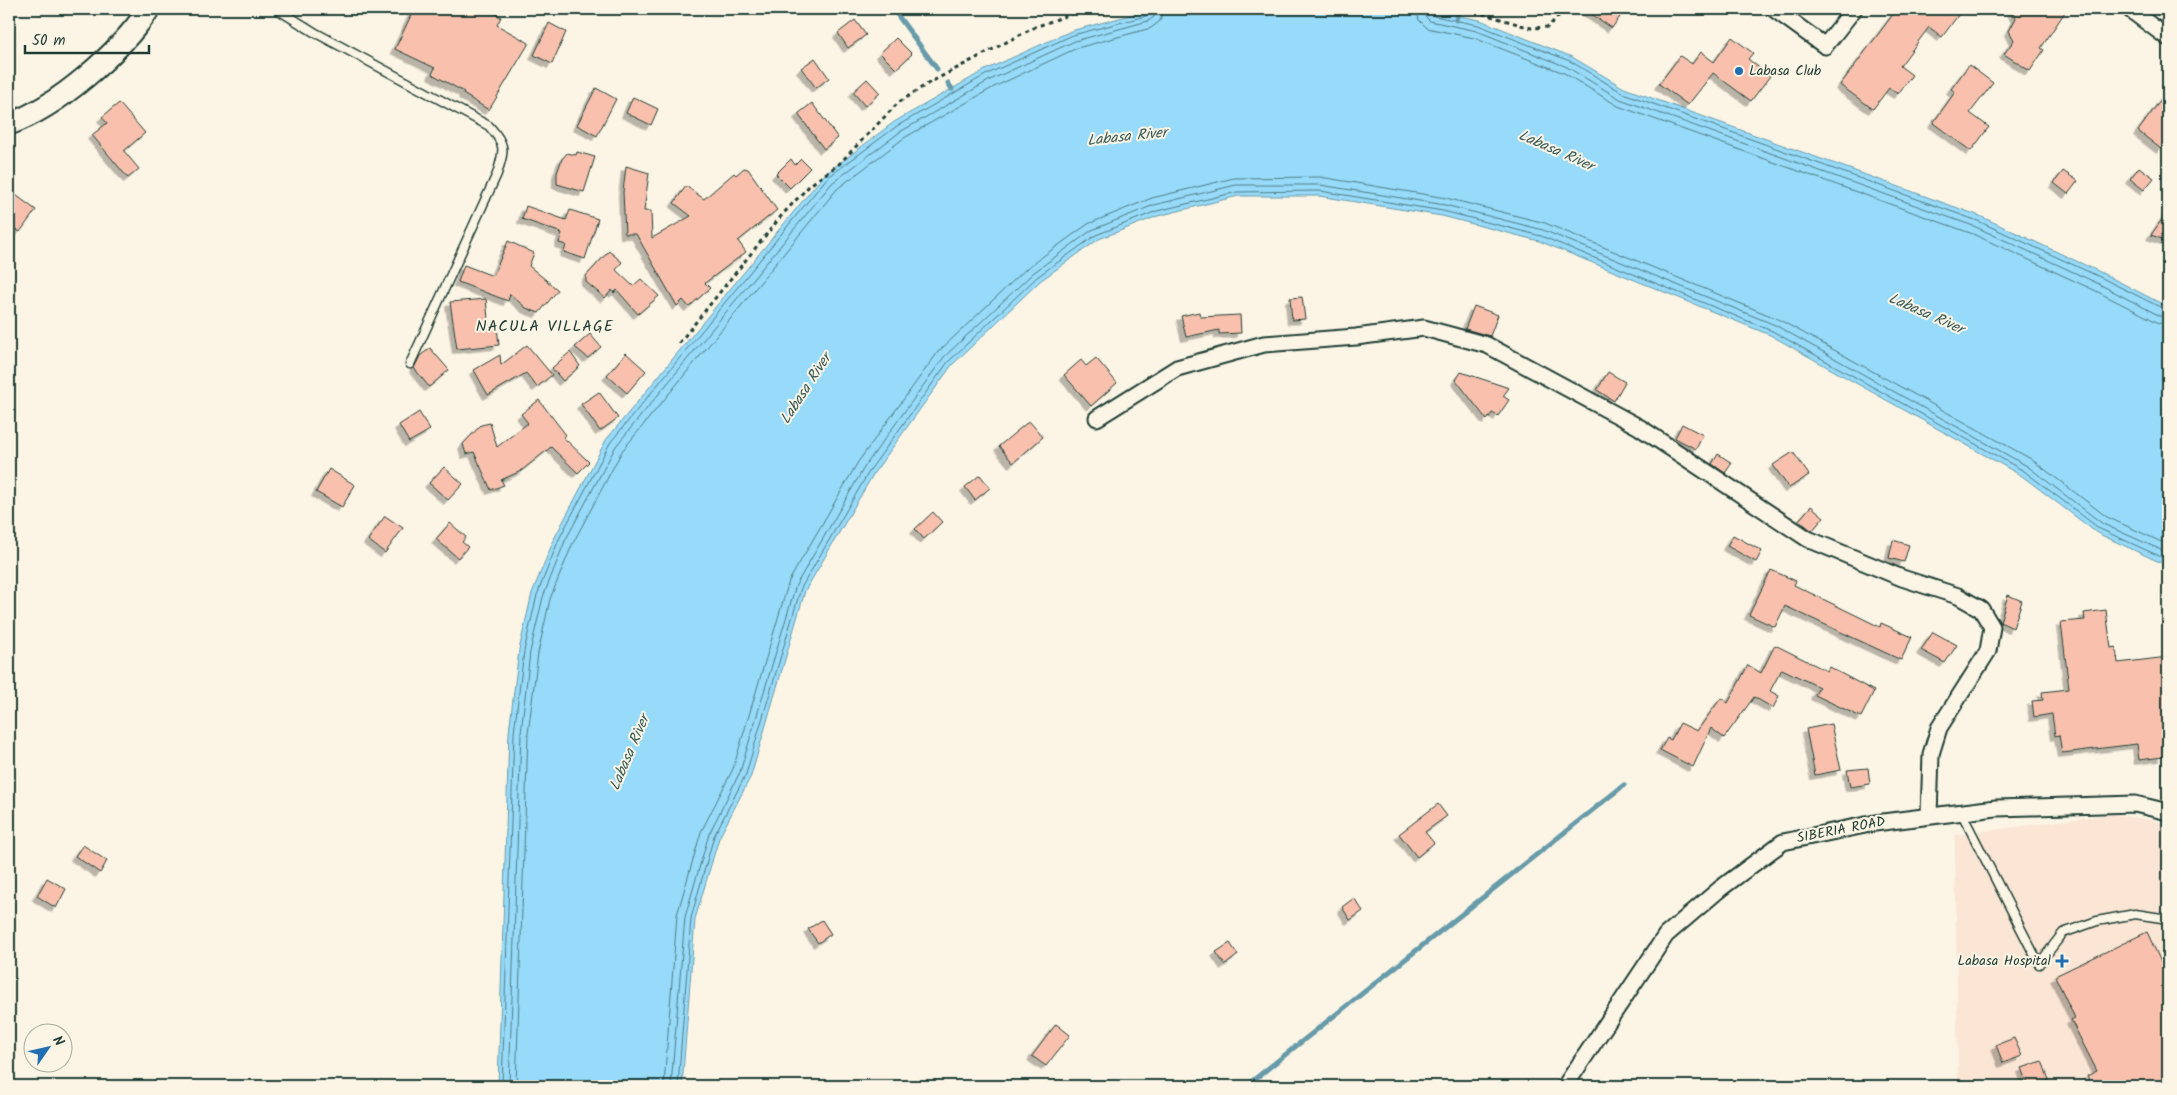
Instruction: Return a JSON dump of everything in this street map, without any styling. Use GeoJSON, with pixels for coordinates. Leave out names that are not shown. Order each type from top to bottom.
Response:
{"type":"FeatureCollection","features":[{"type":"Feature","properties":{"kind":"street"},"geometry":{"type":"LineString","coordinates":[[9,124],[22,119],[68,90],[106,59],[149,9]]}},
{"type":"Feature","properties":{"kind":"street"},"geometry":{"type":"LineString","coordinates":[[1774,9],[1825,46],[1854,9]]}},
{"type":"Feature","properties":{"kind":"street"},"geometry":{"type":"LineString","coordinates":[[2129,9],[2168,38]]}},
{"type":"Feature","properties":{"kind":"street"},"geometry":{"type":"LineString","coordinates":[[1097,418],[1177,368],[1264,344],[1356,337],[1424,328],[1487,345],[1639,427],[1808,538],[1902,578],[1958,596],[1982,609],[1992,627],[1988,651],[1939,728],[1931,754],[1929,816]]}},
{"type":"Feature","properties":{"kind":"street","name":"SIBERIA ROAD"},"geometry":{"type":"LineString","coordinates":[[1565,1086],[1666,935],[1744,870],[1783,842],[1875,822],[1996,808],[2135,804],[2168,812]]}},
{"type":"Feature","properties":{"kind":"lane"},"geometry":{"type":"LineString","coordinates":[[277,9],[322,36],[489,126],[498,136],[504,150],[497,174],[410,364]]}},
{"type":"Feature","properties":{"kind":"lane"},"geometry":{"type":"LineString","coordinates":[[1961,812],[2039,964],[2063,933],[2097,921],[2135,914],[2168,919]]}},
{"type":"Feature","properties":{"kind":"path"},"geometry":{"type":"LineString","coordinates":[[679,343],[782,215],[810,185],[839,164],[898,102],[929,83],[1034,27],[1085,9]]}},
{"type":"Feature","properties":{"kind":"path"},"geometry":{"type":"LineString","coordinates":[[1467,9],[1531,28],[1548,27],[1565,9]]}},
{"type":"Feature","properties":{"kind":"shaded area","name":"Labasa Hospital"},"geometry":{"type":"Polygon","coordinates":[[[2113,814],[2168,823],[2168,1086],[1958,1086],[1955,835],[2113,814]]]}},
{"type":"Feature","properties":{"kind":"water","name":"Labasa River"},"geometry":{"type":"Polygon","coordinates":[[[1153,9],[1424,9],[1480,20],[1572,57],[1624,88],[1980,216],[2102,273],[2168,307],[2168,566],[2097,533],[2022,476],[1770,335],[1539,241],[1442,216],[1319,196],[1238,196],[1158,216],[1099,239],[1040,281],[952,365],[874,473],[805,591],[751,776],[719,838],[695,919],[682,1086],[498,1086],[509,732],[519,650],[532,593],[555,537],[606,440],[824,175],[894,122],[985,70],[1071,31],[1153,9]]]}},
{"type":"Feature","properties":{"kind":"building"},"geometry":{"type":"Polygon","coordinates":[[[414,9],[495,9],[494,13],[501,17],[497,25],[529,43],[489,110],[463,94],[464,92],[432,74],[435,68],[395,49],[414,9]]]}},
{"type":"Feature","properties":{"kind":"building"},"geometry":{"type":"Polygon","coordinates":[[[1584,9],[1615,9],[1622,14],[1612,28],[1584,9]]]}},
{"type":"Feature","properties":{"kind":"building"},"geometry":{"type":"Polygon","coordinates":[[[1897,9],[1951,9],[1959,14],[1942,37],[1929,27],[1900,66],[1912,75],[1898,94],[1889,88],[1873,109],[1840,85],[1897,9]]]}},
{"type":"Feature","properties":{"kind":"building"},"geometry":{"type":"Polygon","coordinates":[[[2011,9],[2067,9],[2041,48],[2044,50],[2030,71],[2004,54],[2014,40],[2009,31],[2016,18],[2011,9]]]}},
{"type":"Feature","properties":{"kind":"building"},"geometry":{"type":"Polygon","coordinates":[[[855,20],[866,35],[848,48],[838,33],[855,20]]]}},
{"type":"Feature","properties":{"kind":"building"},"geometry":{"type":"Polygon","coordinates":[[[549,23],[566,32],[552,64],[534,55],[549,23]]]}},
{"type":"Feature","properties":{"kind":"building"},"geometry":{"type":"Polygon","coordinates":[[[1732,37],[1753,53],[1748,59],[1770,76],[1751,101],[1713,73],[1688,105],[1659,84],[1680,56],[1692,64],[1701,52],[1714,62],[1732,37]]]}},
{"type":"Feature","properties":{"kind":"building"},"geometry":{"type":"Polygon","coordinates":[[[896,38],[912,54],[896,69],[880,53],[896,38]]]}},
{"type":"Feature","properties":{"kind":"building"},"geometry":{"type":"Polygon","coordinates":[[[815,58],[829,78],[816,88],[801,68],[815,58]]]}},
{"type":"Feature","properties":{"kind":"building"},"geometry":{"type":"Polygon","coordinates":[[[1969,65],[1993,83],[1970,113],[1989,127],[1971,151],[1933,123],[1955,92],[1951,89],[1969,65]]]}},
{"type":"Feature","properties":{"kind":"building"},"geometry":{"type":"Polygon","coordinates":[[[867,79],[880,93],[865,106],[853,92],[867,79]]]}},
{"type":"Feature","properties":{"kind":"building"},"geometry":{"type":"Polygon","coordinates":[[[596,88],[616,99],[597,136],[577,125],[596,88]]]}},
{"type":"Feature","properties":{"kind":"building"},"geometry":{"type":"Polygon","coordinates":[[[2168,90],[2168,140],[2161,149],[2138,131],[2168,90]]]}},
{"type":"Feature","properties":{"kind":"building"},"geometry":{"type":"Polygon","coordinates":[[[633,97],[658,109],[651,125],[626,113],[633,97]]]}},
{"type":"Feature","properties":{"kind":"building"},"geometry":{"type":"Polygon","coordinates":[[[119,103],[145,133],[124,151],[139,169],[128,178],[92,135],[107,123],[102,117],[119,103]]]}},
{"type":"Feature","properties":{"kind":"building"},"geometry":{"type":"Polygon","coordinates":[[[812,103],[838,138],[824,149],[798,114],[812,103]]]}},
{"type":"Feature","properties":{"kind":"building"},"geometry":{"type":"Polygon","coordinates":[[[577,152],[595,157],[584,192],[557,184],[557,173],[562,159],[567,153],[576,155],[577,152]]]}},
{"type":"Feature","properties":{"kind":"building"},"geometry":{"type":"Polygon","coordinates":[[[791,159],[795,165],[801,159],[810,168],[790,188],[776,174],[791,159]]]}},
{"type":"Feature","properties":{"kind":"building"},"geometry":{"type":"Polygon","coordinates":[[[626,166],[649,173],[644,211],[651,211],[652,238],[691,216],[674,203],[686,186],[704,199],[734,173],[736,175],[744,168],[748,169],[777,210],[738,241],[746,252],[705,283],[710,288],[689,307],[683,300],[677,306],[636,234],[625,234],[623,192],[626,166]]]}},
{"type":"Feature","properties":{"kind":"building"},"geometry":{"type":"Polygon","coordinates":[[[2139,167],[2154,178],[2144,190],[2130,179],[2139,167]]]}},
{"type":"Feature","properties":{"kind":"building"},"geometry":{"type":"Polygon","coordinates":[[[2063,171],[2078,181],[2068,194],[2054,183],[2063,171]]]}},
{"type":"Feature","properties":{"kind":"building"},"geometry":{"type":"Polygon","coordinates":[[[9,190],[36,210],[20,232],[9,224],[9,190]]]}},
{"type":"Feature","properties":{"kind":"building"},"geometry":{"type":"Polygon","coordinates":[[[526,206],[566,220],[570,210],[598,219],[585,259],[564,252],[566,245],[559,243],[562,233],[522,219],[526,206]]]}},
{"type":"Feature","properties":{"kind":"building"},"geometry":{"type":"Polygon","coordinates":[[[2168,211],[2168,241],[2151,235],[2168,211]]]}},
{"type":"Feature","properties":{"kind":"building"},"geometry":{"type":"Polygon","coordinates":[[[508,241],[534,253],[529,266],[558,290],[539,313],[526,308],[510,294],[508,301],[458,282],[464,265],[493,276],[508,241]]]}},
{"type":"Feature","properties":{"kind":"building"},"geometry":{"type":"Polygon","coordinates":[[[609,251],[622,262],[616,270],[633,286],[641,279],[659,296],[638,314],[617,290],[614,293],[612,290],[605,298],[586,282],[586,276],[609,251]]]}},
{"type":"Feature","properties":{"kind":"building"},"geometry":{"type":"Polygon","coordinates":[[[1302,297],[1305,319],[1292,320],[1290,298],[1302,297]]]}},
{"type":"Feature","properties":{"kind":"building"},"geometry":{"type":"Polygon","coordinates":[[[486,299],[489,328],[497,327],[499,345],[457,349],[450,302],[486,299]]]}},
{"type":"Feature","properties":{"kind":"building"},"geometry":{"type":"Polygon","coordinates":[[[1474,306],[1498,315],[1490,336],[1465,329],[1474,306]]]}},
{"type":"Feature","properties":{"kind":"building"},"geometry":{"type":"Polygon","coordinates":[[[1199,312],[1200,317],[1240,315],[1241,333],[1219,334],[1219,330],[1186,337],[1181,316],[1199,312]]]}},
{"type":"Feature","properties":{"kind":"building"},"geometry":{"type":"Polygon","coordinates":[[[590,334],[601,347],[588,358],[575,347],[590,334]]]}},
{"type":"Feature","properties":{"kind":"building"},"geometry":{"type":"Polygon","coordinates":[[[527,345],[552,375],[537,387],[526,373],[488,395],[474,370],[500,355],[501,365],[527,345]]]}},
{"type":"Feature","properties":{"kind":"building"},"geometry":{"type":"Polygon","coordinates":[[[430,348],[449,370],[429,387],[414,368],[420,356],[430,348]]]}},
{"type":"Feature","properties":{"kind":"building"},"geometry":{"type":"Polygon","coordinates":[[[570,352],[580,366],[563,381],[552,368],[570,352]]]}},
{"type":"Feature","properties":{"kind":"building"},"geometry":{"type":"Polygon","coordinates":[[[626,353],[646,371],[627,393],[607,375],[626,353]]]}},
{"type":"Feature","properties":{"kind":"building"},"geometry":{"type":"Polygon","coordinates":[[[1096,358],[1117,383],[1091,406],[1064,375],[1081,360],[1086,366],[1096,358]]]}},
{"type":"Feature","properties":{"kind":"building"},"geometry":{"type":"Polygon","coordinates":[[[1461,372],[1509,388],[1503,396],[1509,400],[1498,416],[1492,413],[1487,420],[1456,380],[1461,372]]]}},
{"type":"Feature","properties":{"kind":"building"},"geometry":{"type":"Polygon","coordinates":[[[1608,372],[1625,382],[1614,401],[1597,390],[1608,372]]]}},
{"type":"Feature","properties":{"kind":"building"},"geometry":{"type":"Polygon","coordinates":[[[599,392],[618,418],[600,431],[581,404],[599,392]]]}},
{"type":"Feature","properties":{"kind":"building"},"geometry":{"type":"Polygon","coordinates":[[[539,400],[566,435],[563,437],[589,462],[578,473],[551,447],[521,471],[501,480],[504,485],[491,490],[474,452],[466,454],[463,444],[481,425],[490,423],[497,447],[528,423],[521,414],[539,400]]]}},
{"type":"Feature","properties":{"kind":"building"},"geometry":{"type":"Polygon","coordinates":[[[419,412],[430,430],[409,442],[399,425],[419,412]]]}},
{"type":"Feature","properties":{"kind":"building"},"geometry":{"type":"Polygon","coordinates":[[[1029,421],[1043,437],[1013,463],[999,446],[1029,421]]]}},
{"type":"Feature","properties":{"kind":"building"},"geometry":{"type":"Polygon","coordinates":[[[1682,424],[1703,435],[1696,449],[1675,438],[1682,424]]]}},
{"type":"Feature","properties":{"kind":"building"},"geometry":{"type":"Polygon","coordinates":[[[1793,452],[1809,475],[1789,488],[1773,465],[1793,452]]]}},
{"type":"Feature","properties":{"kind":"building"},"geometry":{"type":"Polygon","coordinates":[[[1718,454],[1732,463],[1725,473],[1712,464],[1718,454]]]}},
{"type":"Feature","properties":{"kind":"building"},"geometry":{"type":"Polygon","coordinates":[[[444,467],[463,484],[448,500],[429,483],[444,467]]]}},
{"type":"Feature","properties":{"kind":"building"},"geometry":{"type":"Polygon","coordinates":[[[329,469],[355,485],[342,507],[316,492],[329,469]]]}},
{"type":"Feature","properties":{"kind":"building"},"geometry":{"type":"Polygon","coordinates":[[[980,475],[990,488],[975,500],[965,487],[980,475]]]}},
{"type":"Feature","properties":{"kind":"building"},"geometry":{"type":"Polygon","coordinates":[[[1811,506],[1824,517],[1812,531],[1799,520],[1811,506]]]}},
{"type":"Feature","properties":{"kind":"building"},"geometry":{"type":"Polygon","coordinates":[[[933,512],[942,522],[924,539],[915,529],[933,512]]]}},
{"type":"Feature","properties":{"kind":"building"},"geometry":{"type":"Polygon","coordinates":[[[385,516],[403,528],[385,553],[368,540],[385,516]]]}},
{"type":"Feature","properties":{"kind":"building"},"geometry":{"type":"Polygon","coordinates":[[[450,523],[466,537],[462,542],[468,547],[458,558],[436,539],[450,523]]]}},
{"type":"Feature","properties":{"kind":"building"},"geometry":{"type":"Polygon","coordinates":[[[1733,535],[1762,551],[1756,562],[1727,546],[1733,535]]]}},
{"type":"Feature","properties":{"kind":"building"},"geometry":{"type":"Polygon","coordinates":[[[1893,540],[1909,545],[1904,562],[1889,558],[1893,540]]]}},
{"type":"Feature","properties":{"kind":"building"},"geometry":{"type":"Polygon","coordinates":[[[1771,570],[1796,581],[1794,585],[1880,627],[1881,623],[1912,637],[1901,660],[1785,606],[1775,627],[1749,615],[1771,570]]]}},
{"type":"Feature","properties":{"kind":"building"},"geometry":{"type":"Polygon","coordinates":[[[2008,595],[2022,601],[2013,628],[2000,622],[2008,595]]]}},
{"type":"Feature","properties":{"kind":"building"},"geometry":{"type":"Polygon","coordinates":[[[2106,610],[2111,648],[2116,647],[2118,663],[2168,657],[2168,746],[2162,746],[2163,757],[2139,760],[2137,744],[2062,753],[2059,735],[2055,736],[2052,714],[2034,717],[2032,701],[2043,700],[2042,692],[2069,689],[2061,622],[2085,620],[2084,613],[2106,610]]]}},
{"type":"Feature","properties":{"kind":"building"},"geometry":{"type":"Polygon","coordinates":[[[1933,632],[1957,645],[1945,663],[1921,650],[1933,632]]]}},
{"type":"Feature","properties":{"kind":"building"},"geometry":{"type":"Polygon","coordinates":[[[1775,645],[1827,671],[1829,667],[1874,691],[1861,717],[1815,695],[1819,687],[1782,669],[1770,691],[1779,696],[1773,708],[1754,697],[1724,738],[1711,728],[1693,767],[1660,750],[1667,738],[1671,740],[1680,723],[1697,731],[1721,698],[1728,703],[1748,665],[1761,673],[1775,645]]]}},
{"type":"Feature","properties":{"kind":"building"},"geometry":{"type":"Polygon","coordinates":[[[1831,724],[1841,770],[1815,775],[1806,729],[1831,724]]]}},
{"type":"Feature","properties":{"kind":"building"},"geometry":{"type":"Polygon","coordinates":[[[1868,768],[1870,784],[1850,787],[1847,770],[1868,768]]]}},
{"type":"Feature","properties":{"kind":"building"},"geometry":{"type":"Polygon","coordinates":[[[1438,804],[1447,816],[1425,832],[1434,843],[1417,857],[1399,834],[1438,804]]]}},
{"type":"Feature","properties":{"kind":"building"},"geometry":{"type":"Polygon","coordinates":[[[83,845],[107,861],[100,873],[75,856],[83,845]]]}},
{"type":"Feature","properties":{"kind":"building"},"geometry":{"type":"Polygon","coordinates":[[[47,878],[66,889],[56,908],[37,896],[47,878]]]}},
{"type":"Feature","properties":{"kind":"building"},"geometry":{"type":"Polygon","coordinates":[[[1354,898],[1363,911],[1350,920],[1342,907],[1354,898]]]}},
{"type":"Feature","properties":{"kind":"building"},"geometry":{"type":"Polygon","coordinates":[[[822,920],[831,934],[818,943],[808,929],[822,920]]]}},
{"type":"Feature","properties":{"kind":"building"},"geometry":{"type":"Polygon","coordinates":[[[2147,932],[2168,977],[2168,1086],[2092,1086],[2087,1076],[2097,1071],[2071,1020],[2075,1018],[2055,976],[2147,932]]]}},
{"type":"Feature","properties":{"kind":"building"},"geometry":{"type":"Polygon","coordinates":[[[1230,943],[1238,955],[1225,965],[1216,952],[1230,943]]]}},
{"type":"Feature","properties":{"kind":"building"},"geometry":{"type":"Polygon","coordinates":[[[1056,1024],[1070,1035],[1046,1066],[1032,1056],[1056,1024]]]}},
{"type":"Feature","properties":{"kind":"building"},"geometry":{"type":"Polygon","coordinates":[[[2014,1038],[2022,1056],[2003,1063],[1996,1045],[2014,1038]]]}},
{"type":"Feature","properties":{"kind":"building"},"geometry":{"type":"Polygon","coordinates":[[[2042,1061],[2049,1080],[2029,1086],[2022,1068],[2042,1061]]]}},
{"type":"Feature","properties":{"kind":"waterway"},"geometry":{"type":"LineString","coordinates":[[893,9],[937,69]]}},
{"type":"Feature","properties":{"kind":"waterway"},"geometry":{"type":"LineString","coordinates":[[1456,20],[1459,9]]}},
{"type":"Feature","properties":{"kind":"waterway"},"geometry":{"type":"LineString","coordinates":[[948,83],[952,89]]}},
{"type":"Feature","properties":{"kind":"waterway"},"geometry":{"type":"LineString","coordinates":[[1246,1086],[1624,785]]}},
{"type":"Feature","properties":{"kind":"place","name":"Labasa Club"},"geometry":{"type":"Point","coordinates":[1739,71]}},
{"type":"Feature","properties":{"kind":"place","name":"Labasa Hospital"},"geometry":{"type":"Point","coordinates":[2062,961]}},
{"type":"Feature","properties":{"kind":"district","name":"NACULA VILLAGE"},"geometry":{"type":"Point","coordinates":[545,326]}}]}
